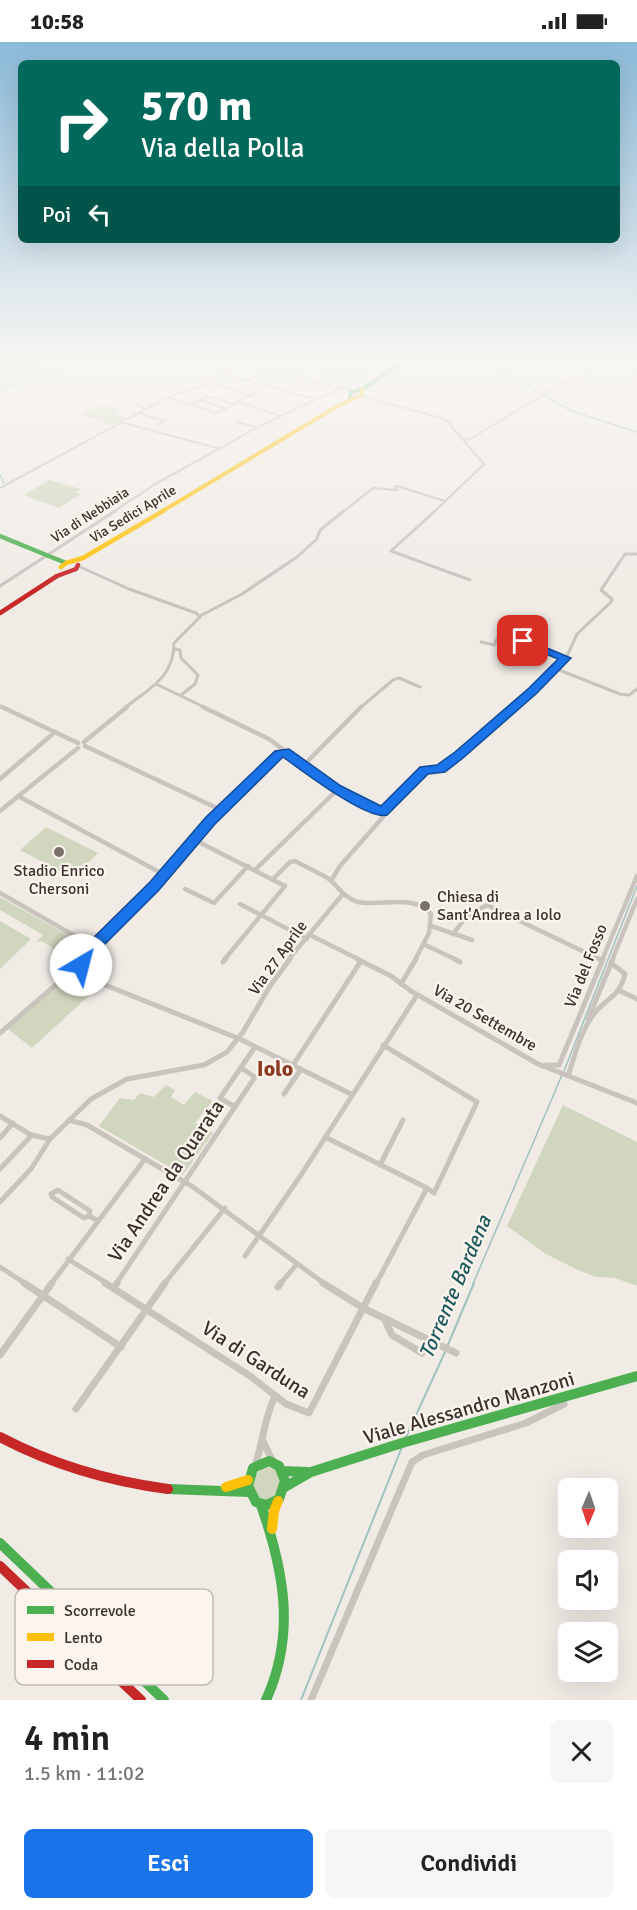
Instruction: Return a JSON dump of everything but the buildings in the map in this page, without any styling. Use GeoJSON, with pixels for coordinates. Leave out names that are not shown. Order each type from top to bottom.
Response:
{"type":"FeatureCollection","features":[{"type":"Feature","properties":{"kind":"main road","name":"Via Sedici Aprile"},"geometry":{"type":"LineString","coordinates":[[69,567],[206,483],[292,436]]}},
{"type":"Feature","properties":{"kind":"main road"},"geometry":{"type":"LineString","coordinates":[[0,536],[69,567],[0,611]]}},
{"type":"Feature","properties":{"kind":"main road","name":"Viale Alessandro Manzoni"},"geometry":{"type":"LineString","coordinates":[[311,1472],[415,1439],[637,1376]]}},
{"type":"Feature","properties":{"kind":"main road"},"geometry":{"type":"LineString","coordinates":[[0,1437],[26,1452],[87,1475],[134,1485],[249,1492]]}},
{"type":"Feature","properties":{"kind":"main road"},"geometry":{"type":"LineString","coordinates":[[266,1700],[282,1658],[285,1622],[272,1533],[261,1505],[249,1492],[248,1480],[254,1468],[263,1462],[273,1462],[282,1471],[285,1487]]}},
{"type":"Feature","properties":{"kind":"main road"},"geometry":{"type":"LineString","coordinates":[[282,1471],[311,1472]]}},
{"type":"Feature","properties":{"kind":"main road"},"geometry":{"type":"LineString","coordinates":[[272,1533],[274,1511],[285,1487],[311,1472]]}},
{"type":"Feature","properties":{"kind":"main road"},"geometry":{"type":"LineString","coordinates":[[222,1489],[248,1480]]}},
{"type":"Feature","properties":{"kind":"main road"},"geometry":{"type":"LineString","coordinates":[[261,1505],[267,1505],[279,1499]]}},
{"type":"Feature","properties":{"kind":"main road"},"geometry":{"type":"LineString","coordinates":[[0,1543],[48,1589]]}},
{"type":"Feature","properties":{"kind":"main road"},"geometry":{"type":"LineString","coordinates":[[0,1566],[24,1589]]}},
{"type":"Feature","properties":{"kind":"main road"},"geometry":{"type":"LineString","coordinates":[[125,1685],[141,1700]]}},
{"type":"Feature","properties":{"kind":"main road"},"geometry":{"type":"LineString","coordinates":[[148,1685],[164,1700]]}},
{"type":"Feature","properties":{"kind":"street"},"geometry":{"type":"LineString","coordinates":[[0,488],[94,436]]}},
{"type":"Feature","properties":{"kind":"street"},"geometry":{"type":"LineString","coordinates":[[174,436],[221,449]]}},
{"type":"Feature","properties":{"kind":"street","name":"Via di Nebbiaia"},"geometry":{"type":"LineString","coordinates":[[0,586],[50,557],[162,480],[242,436]]}},
{"type":"Feature","properties":{"kind":"street"},"geometry":{"type":"LineString","coordinates":[[461,436],[484,466],[391,551],[470,580]]}},
{"type":"Feature","properties":{"kind":"street"},"geometry":{"type":"LineString","coordinates":[[464,440],[470,436]]}},
{"type":"Feature","properties":{"kind":"street"},"geometry":{"type":"LineString","coordinates":[[0,811],[156,684],[170,669],[175,640],[200,616],[230,602],[302,554],[318,538],[320,530],[373,488],[393,491],[397,489],[395,486],[445,501]]}},
{"type":"Feature","properties":{"kind":"street"},"geometry":{"type":"LineString","coordinates":[[382,812],[424,770],[440,769],[459,755],[566,658],[577,634],[611,602],[612,599],[601,590],[625,554],[637,554]]}},
{"type":"Feature","properties":{"kind":"street"},"geometry":{"type":"LineString","coordinates":[[69,567],[90,572],[200,616]]}},
{"type":"Feature","properties":{"kind":"street"},"geometry":{"type":"LineString","coordinates":[[69,567],[90,572]]}},
{"type":"Feature","properties":{"kind":"street"},"geometry":{"type":"LineString","coordinates":[[481,642],[493,645],[499,635],[502,635],[566,658]]}},
{"type":"Feature","properties":{"kind":"street"},"geometry":{"type":"LineString","coordinates":[[174,649],[180,650],[181,658],[198,675],[195,684],[181,695]]}},
{"type":"Feature","properties":{"kind":"street"},"geometry":{"type":"LineString","coordinates":[[554,668],[620,694],[629,695],[637,689]]}},
{"type":"Feature","properties":{"kind":"street"},"geometry":{"type":"LineString","coordinates":[[304,765],[354,713],[393,680],[399,678],[420,687]]}},
{"type":"Feature","properties":{"kind":"street"},"geometry":{"type":"LineString","coordinates":[[156,684],[269,739],[337,789],[382,812],[384,817],[340,866],[331,881]]}},
{"type":"Feature","properties":{"kind":"street"},"geometry":{"type":"LineString","coordinates":[[0,706],[56,732],[78,746]]}},
{"type":"Feature","properties":{"kind":"street"},"geometry":{"type":"LineString","coordinates":[[0,778],[56,732]]}},
{"type":"Feature","properties":{"kind":"street"},"geometry":{"type":"LineString","coordinates":[[85,744],[221,810]]}},
{"type":"Feature","properties":{"kind":"street"},"geometry":{"type":"LineString","coordinates":[[285,752],[279,754],[221,810],[94,947],[69,962],[72,969],[105,985],[240,1040],[351,1094]]}},
{"type":"Feature","properties":{"kind":"street"},"geometry":{"type":"LineString","coordinates":[[255,870],[337,789]]}},
{"type":"Feature","properties":{"kind":"street"},"geometry":{"type":"LineString","coordinates":[[18,796],[164,874]]}},
{"type":"Feature","properties":{"kind":"street"},"geometry":{"type":"LineString","coordinates":[[193,839],[274,878],[286,888],[223,962]]}},
{"type":"Feature","properties":{"kind":"street"},"geometry":{"type":"LineString","coordinates":[[274,878],[293,861],[331,881],[342,895],[373,905],[411,903],[430,914],[431,926],[401,984]]}},
{"type":"Feature","properties":{"kind":"street"},"geometry":{"type":"LineString","coordinates":[[185,890],[214,903],[248,866]]}},
{"type":"Feature","properties":{"kind":"street","name":"Via del Fosso"},"geometry":{"type":"LineString","coordinates":[[558,1069],[637,876]]}},
{"type":"Feature","properties":{"kind":"street"},"geometry":{"type":"LineString","coordinates":[[0,893],[94,947]]}},
{"type":"Feature","properties":{"kind":"street","name":"Via 27 Aprile"},"geometry":{"type":"LineString","coordinates":[[0,1202],[31,1169],[50,1139],[91,1099],[109,1087],[127,1079],[216,1062],[240,1040],[271,986],[342,895]]}},
{"type":"Feature","properties":{"kind":"street"},"geometry":{"type":"LineString","coordinates":[[568,1076],[637,899]]}},
{"type":"Feature","properties":{"kind":"street","name":"Via 20 Settembre"},"geometry":{"type":"LineString","coordinates":[[240,904],[361,961],[538,1064],[558,1069]]}},
{"type":"Feature","properties":{"kind":"street"},"geometry":{"type":"LineString","coordinates":[[453,934],[466,917],[488,905],[601,960]]}},
{"type":"Feature","properties":{"kind":"street"},"geometry":{"type":"LineString","coordinates":[[431,926],[472,940]]}},
{"type":"Feature","properties":{"kind":"street"},"geometry":{"type":"LineString","coordinates":[[423,944],[460,962]]}},
{"type":"Feature","properties":{"kind":"street"},"geometry":{"type":"LineString","coordinates":[[0,1033],[72,969],[81,964],[87,953]]}},
{"type":"Feature","properties":{"kind":"street"},"geometry":{"type":"LineString","coordinates":[[75,959],[81,964],[86,974]]}},
{"type":"Feature","properties":{"kind":"street"},"geometry":{"type":"LineString","coordinates":[[293,1065],[361,961]]}},
{"type":"Feature","properties":{"kind":"street"},"geometry":{"type":"LineString","coordinates":[[586,1028],[595,1012],[611,1001],[620,991],[625,974],[611,963]]}},
{"type":"Feature","properties":{"kind":"street"},"geometry":{"type":"LineString","coordinates":[[620,991],[637,999]]}},
{"type":"Feature","properties":{"kind":"street"},"geometry":{"type":"LineString","coordinates":[[245,1256],[417,995]]}},
{"type":"Feature","properties":{"kind":"street"},"geometry":{"type":"LineString","coordinates":[[325,1137],[434,1192],[477,1102],[383,1045]]}},
{"type":"Feature","properties":{"kind":"street"},"geometry":{"type":"LineString","coordinates":[[235,1107],[220,1098],[255,1047]]}},
{"type":"Feature","properties":{"kind":"street","name":"Via Andrea da Quarata"},"geometry":{"type":"LineString","coordinates":[[68,1259],[114,1288],[255,1077],[241,1068]]}},
{"type":"Feature","properties":{"kind":"street"},"geometry":{"type":"LineString","coordinates":[[284,1094],[301,1069]]}},
{"type":"Feature","properties":{"kind":"street"},"geometry":{"type":"LineString","coordinates":[[558,1069],[568,1076],[637,1103]]}},
{"type":"Feature","properties":{"kind":"street"},"geometry":{"type":"LineString","coordinates":[[0,1116],[42,1140],[50,1139]]}},
{"type":"Feature","properties":{"kind":"street"},"geometry":{"type":"LineString","coordinates":[[69,1120],[87,1125],[185,1182],[261,1234],[297,1264],[363,1308],[456,1353]]}},
{"type":"Feature","properties":{"kind":"street"},"geometry":{"type":"LineString","coordinates":[[380,1165],[403,1120]]}},
{"type":"Feature","properties":{"kind":"street"},"geometry":{"type":"LineString","coordinates":[[0,1138],[13,1123]]}},
{"type":"Feature","properties":{"kind":"street"},"geometry":{"type":"LineString","coordinates":[[0,1169],[32,1135]]}},
{"type":"Feature","properties":{"kind":"street"},"geometry":{"type":"LineString","coordinates":[[0,1355],[68,1259],[145,1159]]}},
{"type":"Feature","properties":{"kind":"street"},"geometry":{"type":"LineString","coordinates":[[363,1308],[427,1188]]}},
{"type":"Feature","properties":{"kind":"street"},"geometry":{"type":"LineString","coordinates":[[89,1216],[90,1211],[58,1190],[51,1194],[52,1197],[84,1218],[89,1216],[97,1220]]}},
{"type":"Feature","properties":{"kind":"street"},"geometry":{"type":"LineString","coordinates":[[69,1208],[75,1201]]}},
{"type":"Feature","properties":{"kind":"street"},"geometry":{"type":"LineString","coordinates":[[76,1409],[195,1242],[225,1208]]}},
{"type":"Feature","properties":{"kind":"street"},"geometry":{"type":"LineString","coordinates":[[278,1287],[297,1264]]}},
{"type":"Feature","properties":{"kind":"street"},"geometry":{"type":"LineString","coordinates":[[0,1267],[42,1297],[121,1347]]}},
{"type":"Feature","properties":{"kind":"street","name":"Via di Garduna"},"geometry":{"type":"LineString","coordinates":[[114,1288],[250,1376],[275,1396],[301,1412],[311,1411],[363,1308]]}},
{"type":"Feature","properties":{"kind":"street"},"geometry":{"type":"LineString","coordinates":[[386,1320],[392,1335],[422,1353]]}},
{"type":"Feature","properties":{"kind":"street"},"geometry":{"type":"LineString","coordinates":[[254,1468],[267,1413],[275,1396]]}},
{"type":"Feature","properties":{"kind":"street"},"geometry":{"type":"LineString","coordinates":[[311,1700],[412,1462],[423,1455],[526,1423],[564,1404]]}},
{"type":"Feature","properties":{"kind":"street"},"geometry":{"type":"LineString","coordinates":[[262,1438],[273,1462]]}},
{"type":"Feature","properties":{"kind":"green space"},"geometry":{"type":"Polygon","coordinates":[[[49,480],[80,489],[76,492],[81,494],[59,508],[24,495],[49,480]]]}},
{"type":"Feature","properties":{"kind":"green space","name":"Stadio Enrico Chersoni"},"geometry":{"type":"Polygon","coordinates":[[[46,827],[98,853],[73,878],[20,850],[46,827]]]}},
{"type":"Feature","properties":{"kind":"green space"},"geometry":{"type":"Polygon","coordinates":[[[0,897],[88,948],[82,953],[70,955],[41,941],[36,942],[43,935],[0,910],[0,897]]]}},
{"type":"Feature","properties":{"kind":"green space"},"geometry":{"type":"Polygon","coordinates":[[[0,921],[31,939],[0,969],[0,921]]]}},
{"type":"Feature","properties":{"kind":"green space"},"geometry":{"type":"Polygon","coordinates":[[[70,974],[94,991],[32,1048],[8,1029],[70,974]]]}},
{"type":"Feature","properties":{"kind":"green space"},"geometry":{"type":"Polygon","coordinates":[[[166,1085],[175,1090],[171,1097],[184,1105],[195,1092],[213,1101],[195,1123],[213,1133],[183,1175],[99,1126],[120,1098],[134,1100],[140,1093],[154,1097],[166,1085]]]}},
{"type":"Feature","properties":{"kind":"green space"},"geometry":{"type":"Polygon","coordinates":[[[563,1105],[637,1142],[637,1286],[615,1278],[596,1277],[580,1271],[546,1254],[507,1226],[563,1105]]]}},
{"type":"Feature","properties":{"kind":"green space"},"geometry":{"type":"Polygon","coordinates":[[[266,1467],[275,1469],[281,1484],[277,1494],[269,1500],[260,1499],[253,1485],[257,1473],[266,1467]]]}},
{"type":"Feature","properties":{"kind":"waterway"},"geometry":{"type":"LineString","coordinates":[[0,475],[4,483]]}},
{"type":"Feature","properties":{"kind":"waterway","name":"Torrente Bardena"},"geometry":{"type":"LineString","coordinates":[[564,1071],[637,886]]}},
{"type":"Feature","properties":{"kind":"waterway","name":"Torrente Bardena"},"geometry":{"type":"LineString","coordinates":[[473,1284],[562,1075]]}},
{"type":"Feature","properties":{"kind":"waterway","name":"Torrente Bardena"},"geometry":{"type":"LineString","coordinates":[[447,1347],[474,1283]]}},
{"type":"Feature","properties":{"kind":"waterway","name":"Torrente Bardena"},"geometry":{"type":"LineString","coordinates":[[406,1437],[445,1352]]}},
{"type":"Feature","properties":{"kind":"waterway","name":"Torrente Bardena"},"geometry":{"type":"LineString","coordinates":[[301,1700],[402,1447]]}},
{"type":"Feature","properties":{"kind":"traffic: fast"},"geometry":{"type":"LineString","coordinates":[[0,536],[66,563]]}},
{"type":"Feature","properties":{"kind":"traffic: fast"},"geometry":{"type":"LineString","coordinates":[[285,1487],[311,1472],[402,1443],[637,1376]]}},
{"type":"Feature","properties":{"kind":"traffic: fast"},"geometry":{"type":"LineString","coordinates":[[269,1461],[279,1466],[285,1481],[279,1499],[267,1505],[256,1502],[248,1486],[253,1468],[269,1461]]}},
{"type":"Feature","properties":{"kind":"traffic: fast"},"geometry":{"type":"LineString","coordinates":[[282,1471],[307,1472]]}},
{"type":"Feature","properties":{"kind":"traffic: fast"},"geometry":{"type":"LineString","coordinates":[[168,1489],[249,1492]]}},
{"type":"Feature","properties":{"kind":"traffic: fast"},"geometry":{"type":"LineString","coordinates":[[261,1505],[278,1562],[285,1622],[281,1661],[266,1700]]}},
{"type":"Feature","properties":{"kind":"traffic: fast"},"geometry":{"type":"LineString","coordinates":[[0,1543],[48,1589]]}},
{"type":"Feature","properties":{"kind":"traffic: fast"},"geometry":{"type":"LineString","coordinates":[[148,1685],[164,1700]]}},
{"type":"Feature","properties":{"kind":"traffic: slow"},"geometry":{"type":"LineString","coordinates":[[61,567],[66,563],[83,558],[289,436]]}},
{"type":"Feature","properties":{"kind":"traffic: slow"},"geometry":{"type":"LineString","coordinates":[[226,1487],[248,1480]]}},
{"type":"Feature","properties":{"kind":"traffic: slow"},"geometry":{"type":"LineString","coordinates":[[272,1529],[274,1511],[278,1501]]}},
{"type":"Feature","properties":{"kind":"traffic: jam"},"geometry":{"type":"LineString","coordinates":[[0,613],[57,576],[76,569],[78,565]]}},
{"type":"Feature","properties":{"kind":"traffic: jam"},"geometry":{"type":"LineString","coordinates":[[0,1437],[40,1457],[81,1472],[168,1489]]}},
{"type":"Feature","properties":{"kind":"traffic: jam"},"geometry":{"type":"LineString","coordinates":[[0,1566],[24,1589]]}},
{"type":"Feature","properties":{"kind":"traffic: jam"},"geometry":{"type":"LineString","coordinates":[[125,1685],[141,1700]]}},
{"type":"Feature","properties":{"kind":"place","name":"Stadio Enrico Chersoni"},"geometry":{"type":"Point","coordinates":[59,852]}},
{"type":"Feature","properties":{"kind":"place","name":"Chiesa di Sant'Andrea a Iolo"},"geometry":{"type":"Point","coordinates":[425,906]}},
{"type":"Feature","properties":{"kind":"district","name":"Iolo"},"geometry":{"type":"Point","coordinates":[275,1068]}},
{"type":"Feature","properties":{"kind":"route"},"geometry":{"type":"LineString","coordinates":[[81,965],[87,953],[154,886],[210,820],[279,754],[285,752],[337,789],[382,812],[424,770],[440,769],[459,755],[566,658],[523,641]]}}]}
